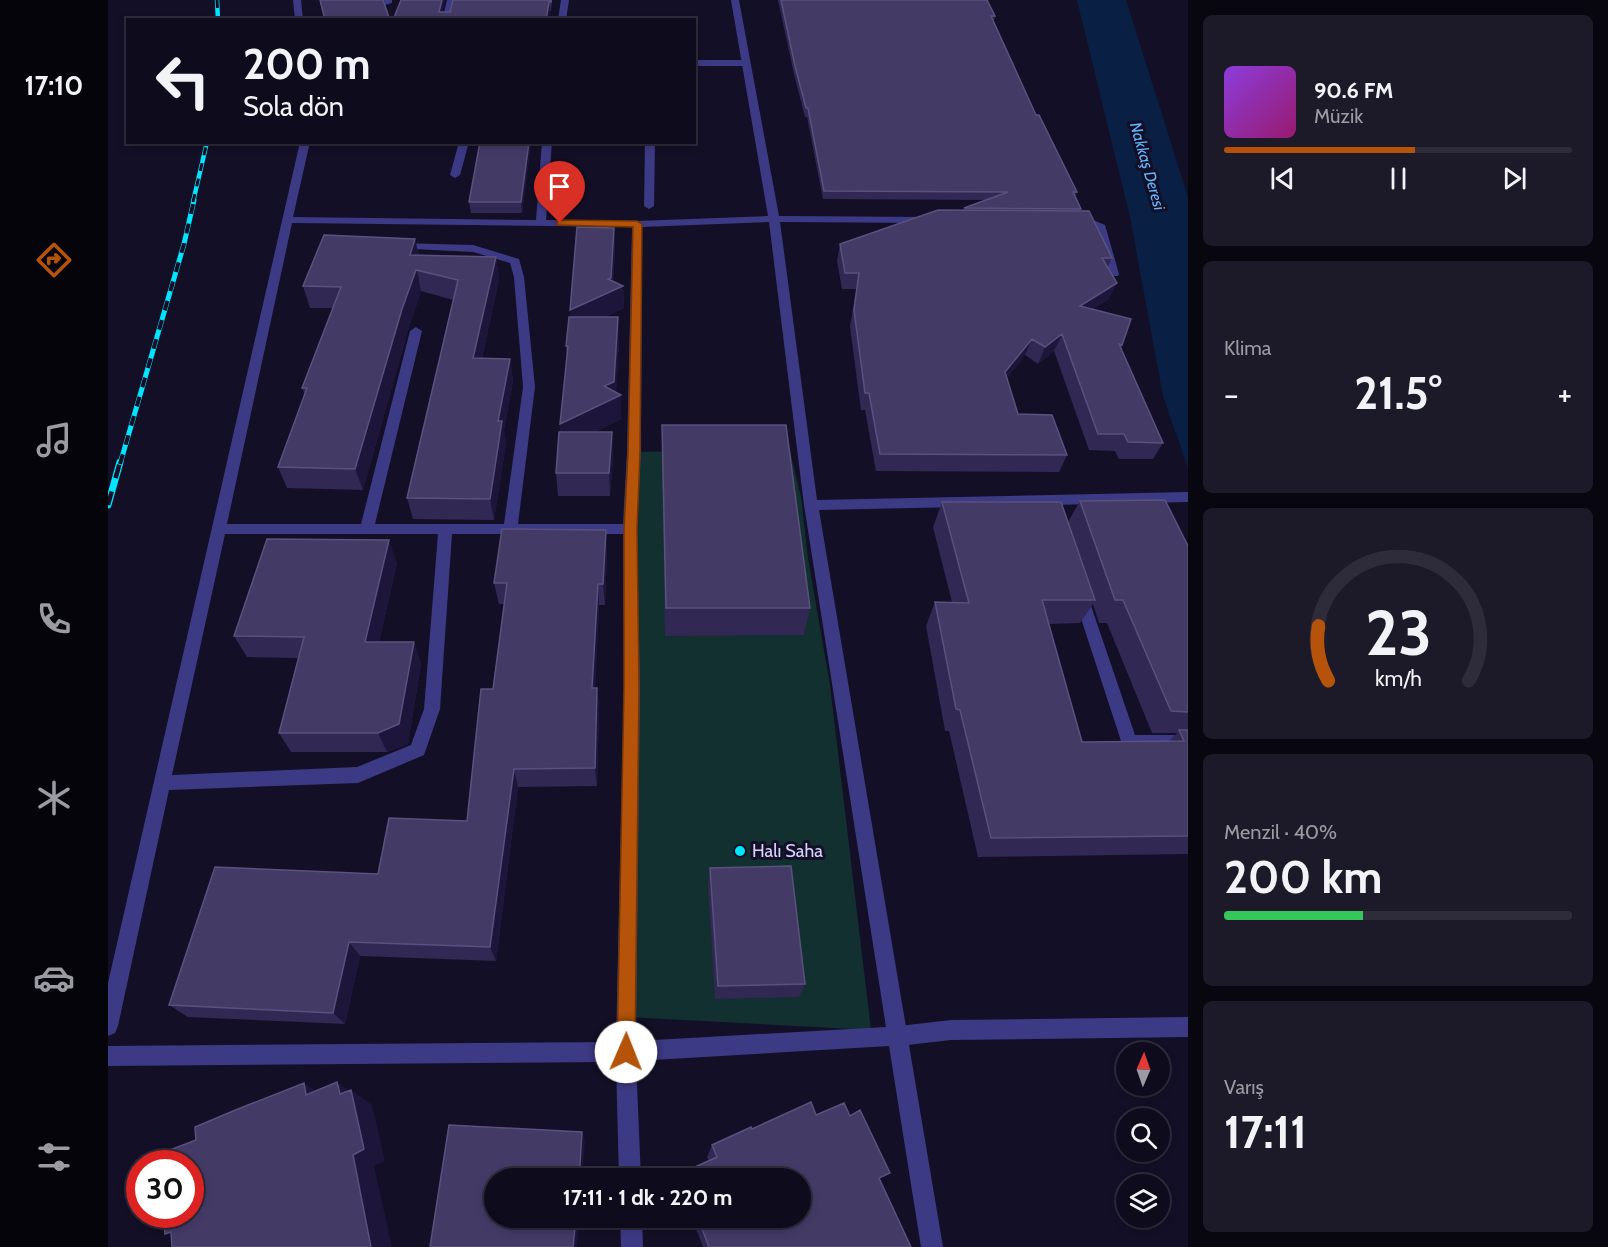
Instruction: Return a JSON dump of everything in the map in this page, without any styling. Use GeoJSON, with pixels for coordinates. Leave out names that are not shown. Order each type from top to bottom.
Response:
{"type":"FeatureCollection","features":[{"type":"Feature","properties":{"kind":"street"},"geometry":{"type":"LineString","coordinates":[[297,0],[299,18]]}},
{"type":"Feature","properties":{"kind":"street"},"geometry":{"type":"LineString","coordinates":[[446,18],[451,0]]}},
{"type":"Feature","properties":{"kind":"street"},"geometry":{"type":"LineString","coordinates":[[562,18],[565,0]]}},
{"type":"Feature","properties":{"kind":"street"},"geometry":{"type":"LineString","coordinates":[[735,0],[774,219],[811,505],[932,1247]]}},
{"type":"Feature","properties":{"kind":"street"},"geometry":{"type":"LineString","coordinates":[[696,63],[745,63]]}},
{"type":"Feature","properties":{"kind":"street"},"geometry":{"type":"LineString","coordinates":[[108,1026],[305,144]]}},
{"type":"Feature","properties":{"kind":"street"},"geometry":{"type":"LineString","coordinates":[[455,175],[463,144]]}},
{"type":"Feature","properties":{"kind":"street"},"geometry":{"type":"LineString","coordinates":[[541,222],[547,144]]}},
{"type":"Feature","properties":{"kind":"street"},"geometry":{"type":"LineString","coordinates":[[649,206],[650,144]]}},
{"type":"Feature","properties":{"kind":"street"},"geometry":{"type":"LineString","coordinates":[[286,220],[637,224],[774,219],[937,220]]}},
{"type":"Feature","properties":{"kind":"street"},"geometry":{"type":"LineString","coordinates":[[1064,221],[1093,223],[1101,227],[1114,274]]}},
{"type":"Feature","properties":{"kind":"street"},"geometry":{"type":"LineString","coordinates":[[630,1168],[626,1052],[632,688],[630,529],[634,452],[637,224]]}},
{"type":"Feature","properties":{"kind":"street"},"geometry":{"type":"LineString","coordinates":[[389,245],[482,250],[500,254],[515,261],[519,277],[529,387],[510,530]]}},
{"type":"Feature","properties":{"kind":"street"},"geometry":{"type":"LineString","coordinates":[[368,529],[416,331]]}},
{"type":"Feature","properties":{"kind":"street"},"geometry":{"type":"LineString","coordinates":[[811,505],[1153,504],[1184,497]]}},
{"type":"Feature","properties":{"kind":"street"},"geometry":{"type":"LineString","coordinates":[[217,529],[630,529]]}},
{"type":"Feature","properties":{"kind":"street"},"geometry":{"type":"LineString","coordinates":[[161,783],[358,776],[418,750],[432,709],[445,529]]}},
{"type":"Feature","properties":{"kind":"street"},"geometry":{"type":"LineString","coordinates":[[1074,577],[1129,742],[1188,742]]}},
{"type":"Feature","properties":{"kind":"street"},"geometry":{"type":"LineString","coordinates":[[108,1056],[626,1052],[951,1030],[1188,1027]]}},
{"type":"Feature","properties":{"kind":"street"},"geometry":{"type":"LineString","coordinates":[[631,1228],[632,1247]]}},
{"type":"Feature","properties":{"kind":"green space","name":"Halı Saha"},"geometry":{"type":"Polygon","coordinates":[[[790,451],[801,497],[808,558],[830,685],[871,1030],[627,1017],[634,452],[790,451]]]}},
{"type":"Feature","properties":{"kind":"water","name":"Nakkaş Deresi"},"geometry":{"type":"Polygon","coordinates":[[[1077,0],[1126,0],[1188,197],[1188,468],[1163,396],[1130,217],[1077,0]]]}},
{"type":"Feature","properties":{"kind":"building"},"geometry":{"type":"Polygon","coordinates":[[[320,0],[383,0],[389,18],[324,18],[320,0]]]}},
{"type":"Feature","properties":{"kind":"building"},"geometry":{"type":"Polygon","coordinates":[[[401,0],[442,0],[439,12],[450,12],[453,0],[551,0],[546,18],[394,18],[401,0]]]}},
{"type":"Feature","properties":{"kind":"building"},"geometry":{"type":"Polygon","coordinates":[[[781,0],[987,0],[995,16],[991,16],[1036,115],[1039,115],[1077,192],[1073,192],[1081,209],[964,208],[1008,192],[824,191],[808,108],[806,108],[795,66],[781,0]]]}},
{"type":"Feature","properties":{"kind":"building"},"geometry":{"type":"Polygon","coordinates":[[[480,144],[529,144],[521,202],[469,202],[480,144]]]}},
{"type":"Feature","properties":{"kind":"building"},"geometry":{"type":"Polygon","coordinates":[[[938,210],[1089,211],[1112,258],[1102,258],[1117,283],[1080,306],[1131,319],[1122,345],[1119,344],[1163,443],[1128,442],[1124,434],[1098,434],[1062,334],[1045,347],[1032,339],[1005,372],[1018,414],[1052,415],[1067,455],[880,454],[869,393],[865,393],[854,310],[859,273],[845,273],[840,244],[938,210]]]}},
{"type":"Feature","properties":{"kind":"building"},"geometry":{"type":"Polygon","coordinates":[[[577,227],[614,228],[611,278],[608,279],[623,286],[570,310],[577,227]]]}},
{"type":"Feature","properties":{"kind":"building"},"geometry":{"type":"Polygon","coordinates":[[[324,235],[415,239],[410,255],[496,257],[473,358],[510,359],[498,421],[502,421],[490,499],[407,498],[458,280],[416,270],[402,309],[355,469],[278,467],[307,388],[302,388],[341,287],[303,286],[324,235]]]}},
{"type":"Feature","properties":{"kind":"building"},"geometry":{"type":"Polygon","coordinates":[[[569,317],[618,317],[614,382],[604,386],[621,395],[560,424],[568,346],[566,346],[569,317]]]}},
{"type":"Feature","properties":{"kind":"building"},"geometry":{"type":"Polygon","coordinates":[[[662,425],[786,425],[810,608],[666,608],[662,425]]]}},
{"type":"Feature","properties":{"kind":"building"},"geometry":{"type":"Polygon","coordinates":[[[559,432],[612,432],[609,473],[556,473],[559,432]]]}},
{"type":"Feature","properties":{"kind":"building"},"geometry":{"type":"Polygon","coordinates":[[[1165,500],[1188,546],[1188,712],[1171,711],[1123,600],[1115,600],[1080,501],[1165,500]]]}},
{"type":"Feature","properties":{"kind":"building"},"geometry":{"type":"Polygon","coordinates":[[[942,502],[1061,502],[1095,600],[1042,600],[1082,742],[1184,741],[1179,730],[1188,730],[1188,836],[991,838],[960,710],[956,709],[935,602],[969,603],[942,502]]]}},
{"type":"Feature","properties":{"kind":"building"},"geometry":{"type":"Polygon","coordinates":[[[502,529],[606,530],[603,584],[598,584],[592,688],[597,688],[595,768],[514,769],[490,947],[349,942],[333,1013],[169,1005],[215,867],[378,874],[389,818],[467,821],[481,689],[493,689],[507,583],[494,583],[502,529]]]}},
{"type":"Feature","properties":{"kind":"building"},"geometry":{"type":"Polygon","coordinates":[[[267,539],[389,540],[365,642],[414,642],[399,724],[378,733],[279,733],[304,637],[234,636],[267,539]]]}},
{"type":"Feature","properties":{"kind":"building"},"geometry":{"type":"Polygon","coordinates":[[[791,866],[805,984],[718,986],[710,868],[791,866]]]}},
{"type":"Feature","properties":{"kind":"building"},"geometry":{"type":"Polygon","coordinates":[[[337,1082],[340,1094],[351,1090],[364,1149],[353,1155],[371,1247],[172,1247],[171,1232],[165,1234],[164,1228],[204,1228],[204,1150],[170,1150],[196,1140],[195,1127],[238,1109],[304,1083],[306,1095],[337,1082]]]}},
{"type":"Feature","properties":{"kind":"building"},"geometry":{"type":"Polygon","coordinates":[[[811,1102],[816,1115],[844,1103],[850,1116],[860,1110],[890,1173],[879,1178],[911,1247],[709,1247],[702,1228],[811,1228],[811,1168],[693,1168],[717,1157],[712,1145],[751,1127],[752,1129],[811,1102]]]}},
{"type":"Feature","properties":{"kind":"building"},"geometry":{"type":"Polygon","coordinates":[[[449,1125],[582,1132],[580,1168],[484,1168],[484,1228],[575,1228],[573,1247],[430,1247],[449,1125]]]}},
{"type":"Feature","properties":{"kind":"railway"},"geometry":{"type":"LineString","coordinates":[[217,0],[218,18]]}},
{"type":"Feature","properties":{"kind":"railway"},"geometry":{"type":"LineString","coordinates":[[193,202],[207,144]]}},
{"type":"Feature","properties":{"kind":"railway"},"geometry":{"type":"LineString","coordinates":[[120,464],[184,244],[194,200]]}},
{"type":"Feature","properties":{"kind":"railway"},"geometry":{"type":"LineString","coordinates":[[108,505],[120,462]]}},
{"type":"Feature","properties":{"kind":"place","name":"Halı Saha"},"geometry":{"type":"Point","coordinates":[740,851]}},
{"type":"Feature","properties":{"kind":"route"},"geometry":{"type":"LineString","coordinates":[[560,223],[637,224],[634,452],[630,529],[632,688],[626,1052]]}}]}
